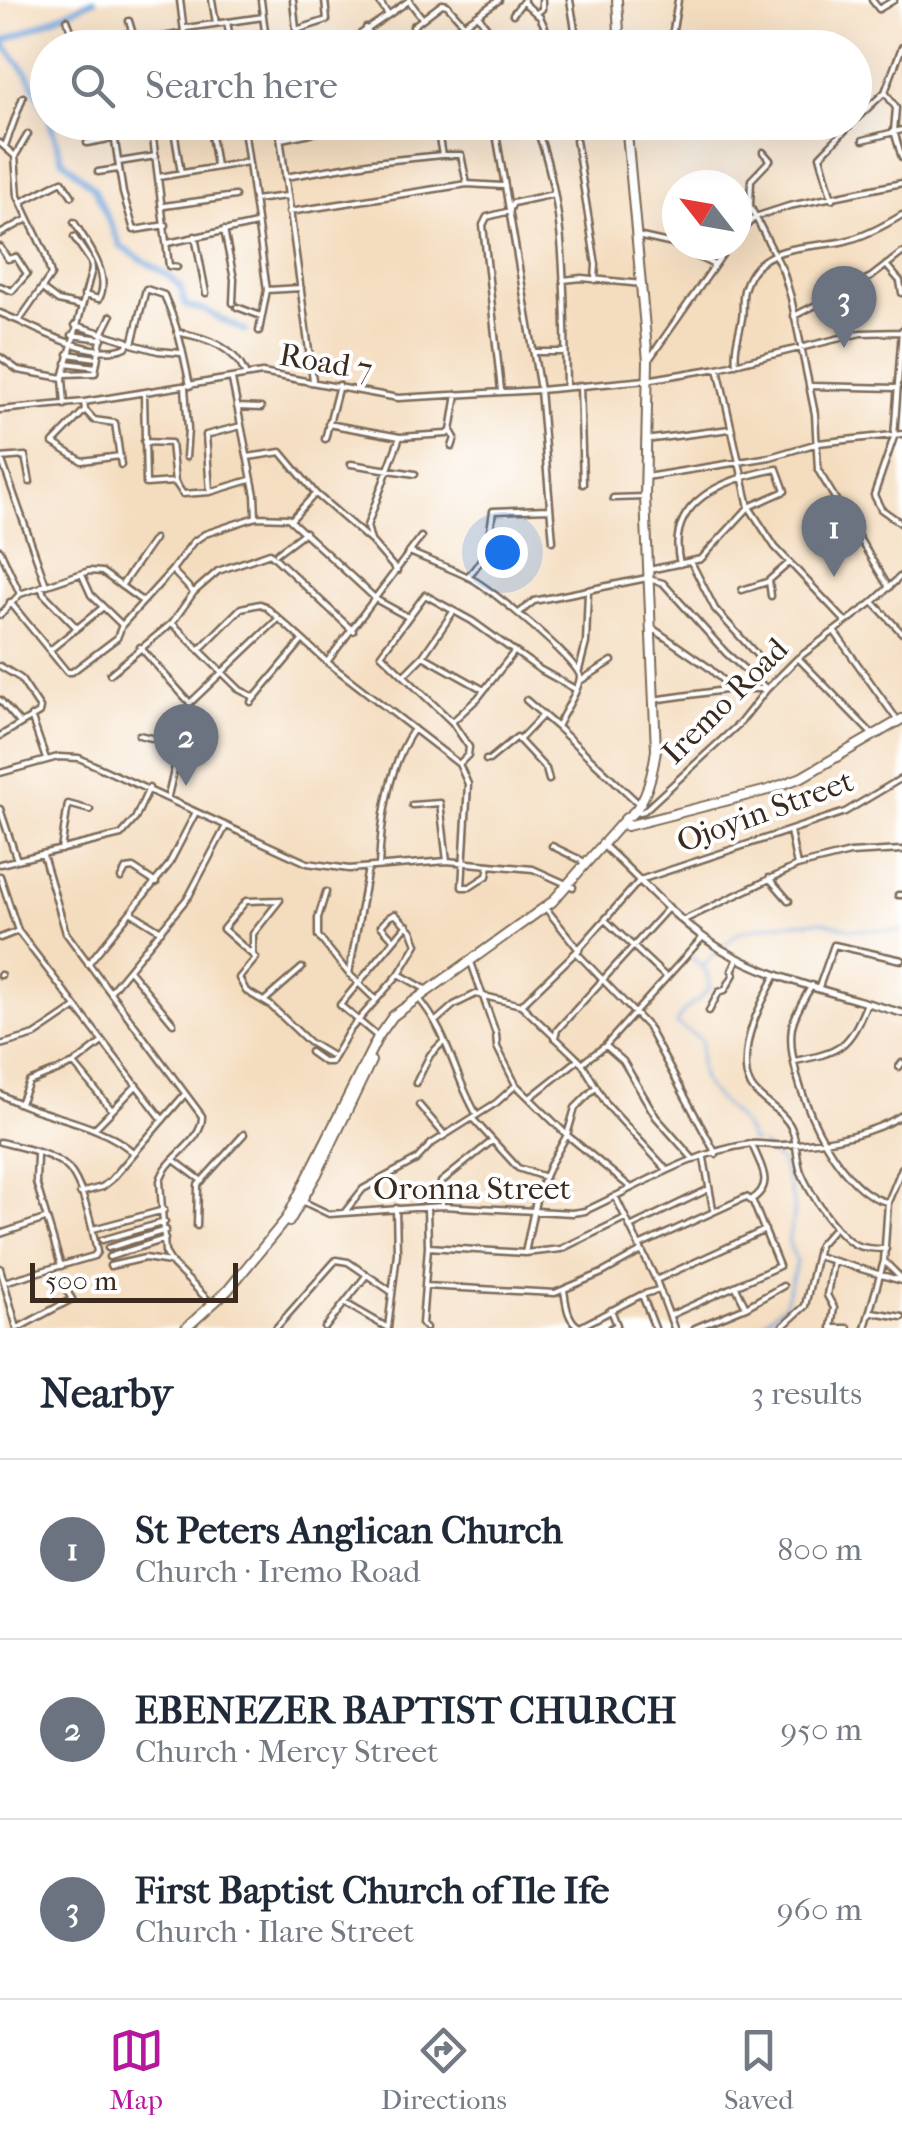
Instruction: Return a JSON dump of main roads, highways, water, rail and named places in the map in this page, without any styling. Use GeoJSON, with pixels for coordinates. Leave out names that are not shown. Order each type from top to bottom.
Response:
{"type":"FeatureCollection","features":[{"type":"Feature","properties":{"kind":"main road"},"geometry":{"type":"LineString","coordinates":[[616,0],[618,30]]}},
{"type":"Feature","properties":{"kind":"main road"},"geometry":{"type":"LineString","coordinates":[[189,1328],[271,1240],[286,1218],[378,1036],[393,1016],[571,886],[587,863],[638,810],[656,750],[645,497],[648,362],[628,140]]}},
{"type":"Feature","properties":{"kind":"main road"},"geometry":{"type":"LineString","coordinates":[[627,822],[644,822],[802,778],[900,720]]}},
{"type":"Feature","properties":{"kind":"main road"},"geometry":{"type":"LineString","coordinates":[[638,810],[644,822]]}},
{"type":"Feature","properties":{"kind":"main road"},"geometry":{"type":"LineString","coordinates":[[189,1328],[231,1292],[275,1242],[302,1201],[381,1041],[397,1019],[548,911],[627,822]]}},
{"type":"Feature","properties":{"kind":"waterway"},"geometry":{"type":"LineString","coordinates":[[0,43],[94,0]]}},
{"type":"Feature","properties":{"kind":"waterway"},"geometry":{"type":"LineString","coordinates":[[2,42],[30,78]]}},
{"type":"Feature","properties":{"kind":"waterway"},"geometry":{"type":"LineString","coordinates":[[56,140],[62,159],[94,188],[121,247],[169,276],[180,286],[186,306],[204,310],[245,331]]}},
{"type":"Feature","properties":{"kind":"waterway"},"geometry":{"type":"LineString","coordinates":[[703,969],[739,932],[769,925],[822,921],[851,929],[902,931]]}},
{"type":"Feature","properties":{"kind":"waterway"},"geometry":{"type":"LineString","coordinates":[[690,956],[706,971],[710,987],[676,1024],[702,1040],[700,1064],[704,1082],[744,1127],[750,1141],[755,1142]]}},
{"type":"Feature","properties":{"kind":"waterway"},"geometry":{"type":"LineString","coordinates":[[756,1328],[784,1305],[797,1262],[788,1241],[795,1208],[782,1164],[762,1145]]}},
{"type":"Feature","properties":{"kind":"place","name":"First Baptist Church of Ile Ife"},"geometry":{"type":"Point","coordinates":[844,348]}},
{"type":"Feature","properties":{"kind":"place","name":"St Peters Anglican Church"},"geometry":{"type":"Point","coordinates":[834,577]}},
{"type":"Feature","properties":{"kind":"place","name":"EBENEZER BAPTIST CHURCH"},"geometry":{"type":"Point","coordinates":[186,786]}}]}
